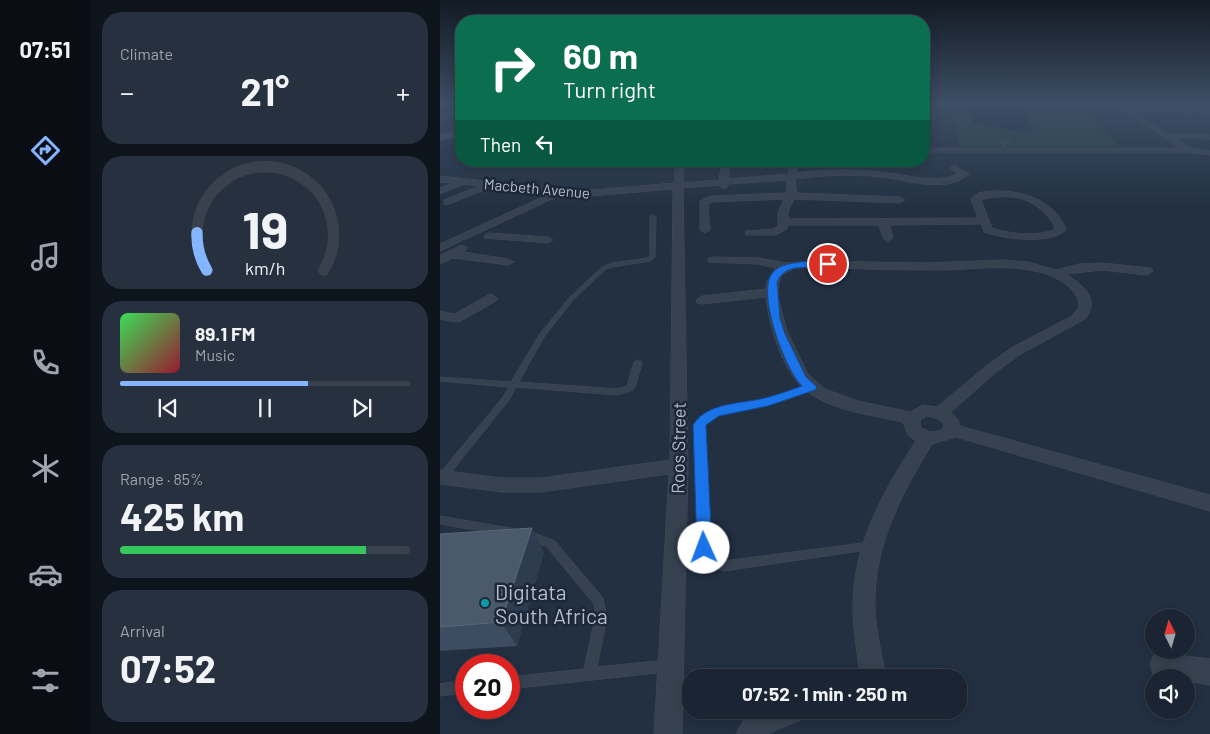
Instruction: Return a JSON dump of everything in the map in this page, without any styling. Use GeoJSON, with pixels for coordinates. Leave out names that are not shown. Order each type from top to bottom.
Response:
{"type":"FeatureCollection","features":[{"type":"Feature","properties":{"kind":"street"},"geometry":{"type":"LineString","coordinates":[[1172,139],[1188,150]]}},
{"type":"Feature","properties":{"kind":"street"},"geometry":{"type":"LineString","coordinates":[[930,150],[1008,145],[1188,150],[1210,153]]}},
{"type":"Feature","properties":{"kind":"street"},"geometry":{"type":"LineString","coordinates":[[930,157],[936,157]]}},
{"type":"Feature","properties":{"kind":"street"},"geometry":{"type":"LineString","coordinates":[[721,183],[725,167]]}},
{"type":"Feature","properties":{"kind":"street"},"geometry":{"type":"LineString","coordinates":[[750,233],[776,232],[783,227],[783,212],[792,196],[787,177],[791,167]]}},
{"type":"Feature","properties":{"kind":"street"},"geometry":{"type":"LineString","coordinates":[[879,167],[880,174]]}},
{"type":"Feature","properties":{"kind":"street"},"geometry":{"type":"LineString","coordinates":[[954,168],[964,173],[969,181]]}},
{"type":"Feature","properties":{"kind":"street"},"geometry":{"type":"LineString","coordinates":[[676,179],[694,179],[721,183],[842,173],[880,174],[901,189]]}},
{"type":"Feature","properties":{"kind":"street","name":"Macbeth Avenue"},"geometry":{"type":"LineString","coordinates":[[440,179],[560,192],[592,193],[676,179],[721,183]]}},
{"type":"Feature","properties":{"kind":"street","name":"Roos Street"},"geometry":{"type":"LineString","coordinates":[[668,734],[679,466],[676,179]]}},
{"type":"Feature","properties":{"kind":"street"},"geometry":{"type":"LineString","coordinates":[[440,191],[463,181]]}},
{"type":"Feature","properties":{"kind":"street"},"geometry":{"type":"LineString","coordinates":[[784,222],[859,209],[901,189],[936,182],[969,181],[995,194]]}},
{"type":"Feature","properties":{"kind":"street"},"geometry":{"type":"LineString","coordinates":[[448,202],[490,184]]}},
{"type":"Feature","properties":{"kind":"street"},"geometry":{"type":"LineString","coordinates":[[847,197],[848,185]]}},
{"type":"Feature","properties":{"kind":"street"},"geometry":{"type":"LineString","coordinates":[[900,222],[901,189]]}},
{"type":"Feature","properties":{"kind":"street"},"geometry":{"type":"LineString","coordinates":[[443,255],[560,192]]}},
{"type":"Feature","properties":{"kind":"street"},"geometry":{"type":"LineString","coordinates":[[995,194],[1022,195],[1034,199],[1054,218],[1061,227],[1061,230],[1049,234],[1002,234],[988,230],[976,197],[995,194]]}},
{"type":"Feature","properties":{"kind":"street"},"geometry":{"type":"LineString","coordinates":[[705,230],[704,203],[718,198],[847,197],[859,209],[884,222],[985,221]]}},
{"type":"Feature","properties":{"kind":"street"},"geometry":{"type":"LineString","coordinates":[[884,222],[888,238]]}},
{"type":"Feature","properties":{"kind":"street"},"geometry":{"type":"LineString","coordinates":[[443,255],[495,234],[548,240]]}},
{"type":"Feature","properties":{"kind":"street"},"geometry":{"type":"LineString","coordinates":[[443,255],[508,262]]}},
{"type":"Feature","properties":{"kind":"street"},"geometry":{"type":"LineString","coordinates":[[713,260],[758,260],[788,267],[809,264],[903,266],[1013,265],[1038,267],[1058,273],[1069,281],[1084,297],[1086,304],[1084,313],[991,369],[940,413]]}},
{"type":"Feature","properties":{"kind":"street"},"geometry":{"type":"LineString","coordinates":[[1058,273],[1096,266],[1118,266],[1146,271]]}},
{"type":"Feature","properties":{"kind":"street"},"geometry":{"type":"LineString","coordinates":[[788,267],[776,275],[772,282],[775,319],[786,350],[801,379],[811,387],[834,399],[912,418],[923,411],[940,413],[949,419],[952,424],[951,430],[946,436],[927,438],[915,432],[912,427],[912,418]]}},
{"type":"Feature","properties":{"kind":"street"},"geometry":{"type":"LineString","coordinates":[[702,300],[772,292]]}},
{"type":"Feature","properties":{"kind":"street"},"geometry":{"type":"LineString","coordinates":[[440,315],[456,318],[491,298]]}},
{"type":"Feature","properties":{"kind":"street"},"geometry":{"type":"LineString","coordinates":[[951,430],[1210,503]]}},
{"type":"Feature","properties":{"kind":"street"},"geometry":{"type":"LineString","coordinates":[[872,669],[864,609],[865,574],[870,546],[900,478],[927,438]]}},
{"type":"Feature","properties":{"kind":"street"},"geometry":{"type":"LineString","coordinates":[[441,477],[502,485],[541,485],[679,466]]}},
{"type":"Feature","properties":{"kind":"street"},"geometry":{"type":"LineString","coordinates":[[1162,665],[1210,672]]}},
{"type":"Feature","properties":{"kind":"street"},"geometry":{"type":"LineString","coordinates":[[750,734],[751,731],[768,719]]}},
{"type":"Feature","properties":{"kind":"lane"},"geometry":{"type":"LineString","coordinates":[[441,477],[506,398],[542,336],[571,299],[604,268],[650,259],[654,256],[653,217]]}},
{"type":"Feature","properties":{"kind":"lane"},"geometry":{"type":"LineString","coordinates":[[440,379],[589,391],[622,391],[632,385],[638,362]]}},
{"type":"Feature","properties":{"kind":"lane"},"geometry":{"type":"LineString","coordinates":[[811,387],[782,398],[715,412],[704,419],[700,425],[704,548],[708,557],[713,562],[724,566],[870,546]]}},
{"type":"Feature","properties":{"kind":"lane"},"geometry":{"type":"LineString","coordinates":[[440,520],[528,534],[551,544],[599,602],[601,618],[589,674]]}},
{"type":"Feature","properties":{"kind":"lane"},"geometry":{"type":"LineString","coordinates":[[520,682],[671,665]]}},
{"type":"Feature","properties":{"kind":"lane"},"geometry":{"type":"LineString","coordinates":[[440,690],[455,688]]}},
{"type":"Feature","properties":{"kind":"green space"},"geometry":{"type":"Polygon","coordinates":[[[958,139],[1113,139],[1120,146],[959,146],[958,139]]]}},
{"type":"Feature","properties":{"kind":"building"},"geometry":{"type":"Polygon","coordinates":[[[532,528],[501,622],[440,627],[440,534],[532,528]]]}},
{"type":"Feature","properties":{"kind":"place","name":"Digitata South Africa"},"geometry":{"type":"Point","coordinates":[485,603]}},
{"type":"Feature","properties":{"kind":"route"},"geometry":{"type":"LineString","coordinates":[[704,548],[700,425],[704,419],[715,412],[768,402],[811,387],[801,379],[780,334],[775,319],[772,282],[780,270],[797,264],[828,264]]}}]}
